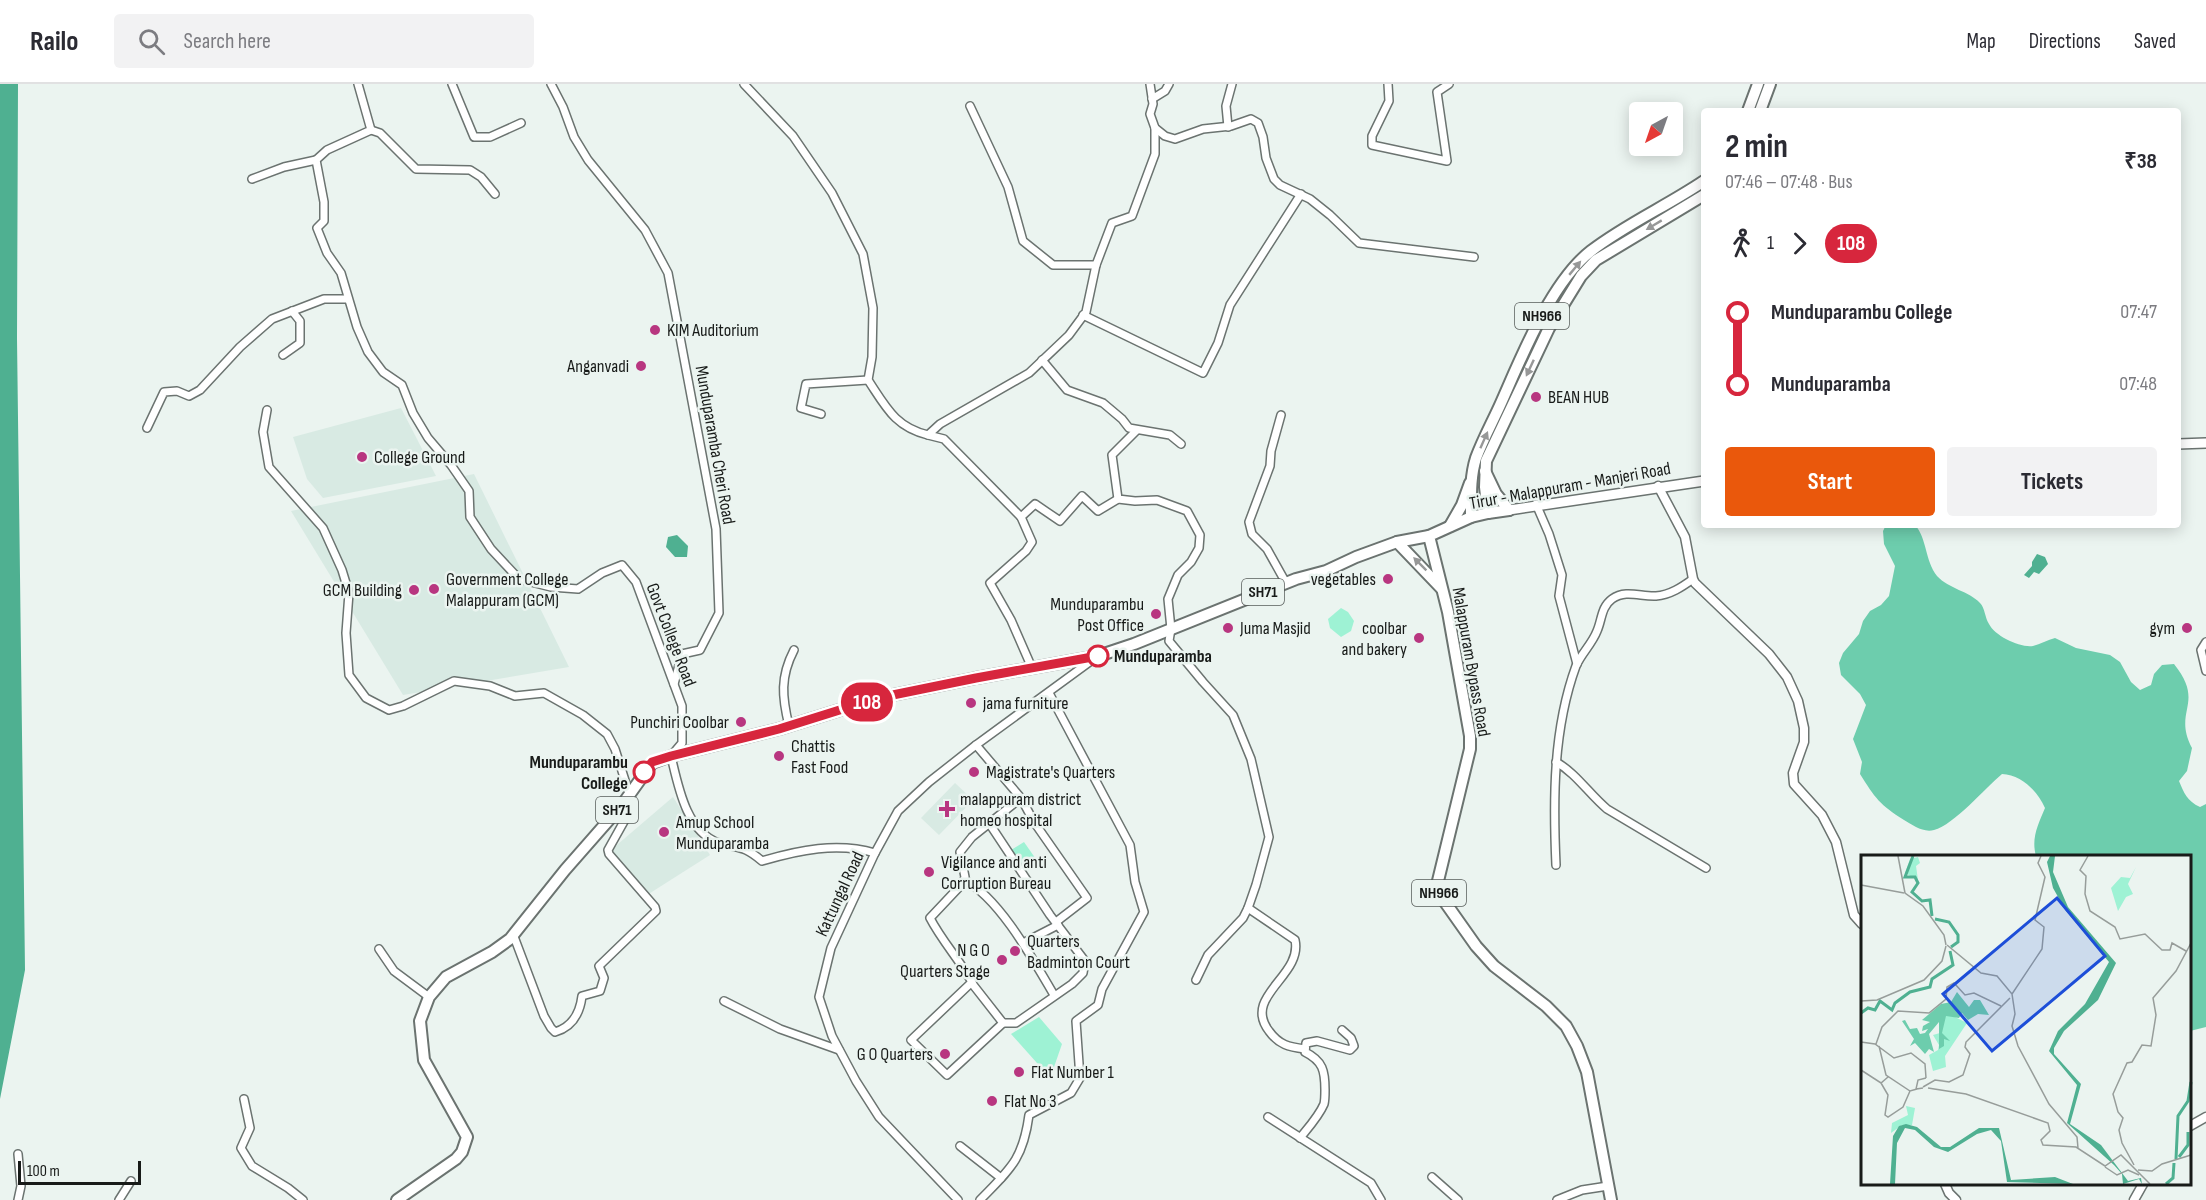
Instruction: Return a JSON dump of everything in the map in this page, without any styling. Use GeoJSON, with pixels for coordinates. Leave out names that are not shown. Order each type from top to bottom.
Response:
{"type":"FeatureCollection","features":[{"type":"Feature","properties":{"kind":"main road"},"geometry":{"type":"LineString","coordinates":[[1749,108],[1758,84]]}},
{"type":"Feature","properties":{"kind":"main road"},"geometry":{"type":"LineString","coordinates":[[1761,108],[1770,84]]}},
{"type":"Feature","properties":{"kind":"main road","name":"NH966"},"geometry":{"type":"LineString","coordinates":[[1471,517],[1471,481],[1476,458],[1541,317],[1574,268],[1590,251],[1701,183]]}},
{"type":"Feature","properties":{"kind":"main road","name":"NH966"},"geometry":{"type":"LineString","coordinates":[[1488,513],[1485,470],[1492,448],[1549,328],[1581,276],[1596,260],[1701,197]]}},
{"type":"Feature","properties":{"kind":"main road"},"geometry":{"type":"LineString","coordinates":[[2181,444],[2206,443]]}},
{"type":"Feature","properties":{"kind":"main road"},"geometry":{"type":"LineString","coordinates":[[1485,470],[1496,494],[1509,510]]}},
{"type":"Feature","properties":{"kind":"main road"},"geometry":{"type":"LineString","coordinates":[[1450,526],[1462,505],[1471,481]]}},
{"type":"Feature","properties":{"kind":"main road","name":"Tirur - Malappuram - Manjeri Road"},"geometry":{"type":"LineString","coordinates":[[397,1200],[456,1159],[462,1152],[467,1137],[424,1060],[420,1021],[429,997],[446,976],[492,952],[513,934],[628,795],[652,762],[789,726],[878,698],[1098,656],[1286,583],[1326,571],[1396,542],[1430,536],[1471,517],[1536,504],[1701,481]]}},
{"type":"Feature","properties":{"kind":"main road","name":"Malappuram Bypass Road"},"geometry":{"type":"LineString","coordinates":[[1430,536],[1465,708],[1470,749],[1437,885],[1440,895],[1476,946],[1494,966],[1546,1006],[1566,1026],[1587,1072],[1611,1200]]}},
{"type":"Feature","properties":{"kind":"main road"},"geometry":{"type":"LineString","coordinates":[[1396,542],[1441,588]]}},
{"type":"Feature","properties":{"kind":"street"},"geometry":{"type":"LineString","coordinates":[[358,84],[370,130]]}},
{"type":"Feature","properties":{"kind":"street"},"geometry":{"type":"LineString","coordinates":[[452,84],[474,136],[490,137],[521,123]]}},
{"type":"Feature","properties":{"kind":"street","name":"Munduparamba Cheri Road"},"geometry":{"type":"LineString","coordinates":[[551,84],[563,107],[574,137],[588,160],[645,231],[668,273],[716,529],[719,613],[700,650],[682,654],[674,684]]}},
{"type":"Feature","properties":{"kind":"street"},"geometry":{"type":"LineString","coordinates":[[744,84],[793,136],[832,193],[863,254],[873,308],[872,357],[868,380],[894,418],[912,431],[944,439],[1020,517],[1032,542],[1026,551],[990,583],[1011,620],[1032,668]]}},
{"type":"Feature","properties":{"kind":"street"},"geometry":{"type":"LineString","coordinates":[[928,435],[940,424],[1029,373],[1069,335],[1086,315],[1096,265],[1112,223],[1132,216],[1155,154],[1155,128],[1150,114],[1152,99],[1150,84]]}},
{"type":"Feature","properties":{"kind":"street"},"geometry":{"type":"LineString","coordinates":[[1152,99],[1165,91],[1169,84]]}},
{"type":"Feature","properties":{"kind":"street"},"geometry":{"type":"LineString","coordinates":[[1228,127],[1226,106],[1232,84]]}},
{"type":"Feature","properties":{"kind":"street"},"geometry":{"type":"LineString","coordinates":[[1388,84],[1389,100],[1372,136],[1372,145],[1447,161],[1437,92],[1449,84]]}},
{"type":"Feature","properties":{"kind":"street"},"geometry":{"type":"LineString","coordinates":[[970,106],[1008,187],[1023,241],[1053,264],[1096,265]]}},
{"type":"Feature","properties":{"kind":"street"},"geometry":{"type":"LineString","coordinates":[[1155,128],[1165,136],[1175,139],[1203,129],[1228,127],[1251,119],[1258,123],[1266,158],[1274,178],[1280,185],[1301,194],[1330,215],[1359,243],[1474,257]]}},
{"type":"Feature","properties":{"kind":"street"},"geometry":{"type":"LineString","coordinates":[[252,179],[285,167],[316,160],[327,150],[370,130],[380,133],[416,169],[470,170],[481,177],[495,194]]}},
{"type":"Feature","properties":{"kind":"street"},"geometry":{"type":"LineString","coordinates":[[147,428],[164,392],[177,392],[189,396],[200,390],[254,333],[272,319],[324,299],[348,299],[341,273],[327,253],[317,228],[324,221],[324,202],[316,160]]}},
{"type":"Feature","properties":{"kind":"street"},"geometry":{"type":"LineString","coordinates":[[1086,315],[1203,373],[1218,343],[1230,305],[1301,194]]}},
{"type":"Feature","properties":{"kind":"street","name":"Govt College Road"},"geometry":{"type":"LineString","coordinates":[[348,299],[368,352],[383,372],[402,385],[413,413],[428,438],[470,491],[470,517],[491,549],[519,579],[578,589],[602,573],[622,565],[636,582],[682,706],[682,743],[671,756]]}},
{"type":"Feature","properties":{"kind":"street"},"geometry":{"type":"LineString","coordinates":[[283,355],[300,343],[300,321],[292,311]]}},
{"type":"Feature","properties":{"kind":"street"},"geometry":{"type":"LineString","coordinates":[[1042,360],[1067,390],[1103,403],[1129,428],[1170,435],[1181,444]]}},
{"type":"Feature","properties":{"kind":"street"},"geometry":{"type":"LineString","coordinates":[[821,414],[801,408],[806,384],[868,380]]}},
{"type":"Feature","properties":{"kind":"street"},"geometry":{"type":"LineString","coordinates":[[267,410],[263,432],[269,467],[323,528],[350,593],[346,633],[349,675],[366,698],[389,710],[403,706],[454,681],[490,686],[515,696],[544,693],[584,715],[607,734],[615,749],[628,795],[627,816],[608,850],[609,854],[656,911],[599,966],[604,978],[600,991],[582,996],[581,1006],[576,1016],[563,1030],[555,1032],[544,1016],[513,934]]}},
{"type":"Feature","properties":{"kind":"street"},"geometry":{"type":"LineString","coordinates":[[1281,414],[1271,451],[1270,466],[1249,522],[1252,534],[1267,549],[1286,583]]}},
{"type":"Feature","properties":{"kind":"street"},"geometry":{"type":"LineString","coordinates":[[1118,499],[1112,455],[1137,430]]}},
{"type":"Feature","properties":{"kind":"street"},"geometry":{"type":"LineString","coordinates":[[1658,486],[1685,537],[1693,579],[1704,593],[1769,654],[1787,677],[1798,701],[1804,728],[1804,742],[1793,772],[1794,784],[1822,815],[1836,842],[1854,915],[1861,922]]}},
{"type":"Feature","properties":{"kind":"street"},"geometry":{"type":"LineString","coordinates":[[1020,517],[1035,504],[1060,521],[1082,496],[1098,511],[1118,499],[1157,500],[1187,510],[1200,535],[1198,548],[1191,562],[1178,575],[1168,599],[1171,629],[1169,641],[1233,715],[1251,759],[1269,837],[1256,885],[1243,918],[1208,955],[1196,980]]}},
{"type":"Feature","properties":{"kind":"street"},"geometry":{"type":"LineString","coordinates":[[1536,504],[1549,534],[1562,575],[1559,596],[1577,664]]}},
{"type":"Feature","properties":{"kind":"street"},"geometry":{"type":"LineString","coordinates":[[1556,865],[1554,824],[1556,762],[1562,717],[1577,664],[1597,633],[1604,608],[1612,599],[1628,593],[1657,596],[1677,591],[1693,579]]}},
{"type":"Feature","properties":{"kind":"street"},"geometry":{"type":"LineString","coordinates":[[2206,642],[2201,650],[2206,671]]}},
{"type":"Feature","properties":{"kind":"street"},"geometry":{"type":"LineString","coordinates":[[789,726],[782,698],[786,665],[795,650]]}},
{"type":"Feature","properties":{"kind":"street","name":"Kattungal Road"},"geometry":{"type":"LineString","coordinates":[[957,1200],[879,1117],[856,1081],[832,1036],[819,997],[831,948],[875,853],[898,811],[929,782],[976,745],[1098,656]]}},
{"type":"Feature","properties":{"kind":"street"},"geometry":{"type":"LineString","coordinates":[[980,1200],[1011,1167],[1022,1151],[1029,1115],[1071,1093],[1080,1078],[1076,1020],[1098,1005],[1102,989],[1144,912],[1130,845],[1049,693]]}},
{"type":"Feature","properties":{"kind":"street"},"geometry":{"type":"LineString","coordinates":[[976,745],[1020,798],[1087,898],[1057,923],[1023,943]]}},
{"type":"Feature","properties":{"kind":"street"},"geometry":{"type":"LineString","coordinates":[[671,756],[677,783],[688,811],[702,834],[718,842],[748,849],[762,861],[814,848],[858,848],[875,853]]}},
{"type":"Feature","properties":{"kind":"street"},"geometry":{"type":"LineString","coordinates":[[1556,762],[1568,769],[1607,809],[1706,868]]}},
{"type":"Feature","properties":{"kind":"street"},"geometry":{"type":"LineString","coordinates":[[1003,1023],[972,982],[963,964],[936,930],[930,918],[964,880],[960,852],[972,837],[1020,798]]}},
{"type":"Feature","properties":{"kind":"street"},"geometry":{"type":"LineString","coordinates":[[972,982],[911,1040],[947,1075],[1003,1023],[1017,1023],[1083,974],[1085,961],[989,823]]}},
{"type":"Feature","properties":{"kind":"street"},"geometry":{"type":"LineString","coordinates":[[964,880],[975,885],[1003,917],[1023,943],[1054,995]]}},
{"type":"Feature","properties":{"kind":"street"},"geometry":{"type":"LineString","coordinates":[[1248,908],[1295,940],[1297,948],[1287,972],[1267,995],[1261,1017],[1275,1039],[1283,1045],[1305,1050],[1314,1056],[1322,1065],[1325,1073],[1324,1102],[1311,1125],[1300,1138]]}},
{"type":"Feature","properties":{"kind":"street"},"geometry":{"type":"LineString","coordinates":[[379,949],[394,971],[429,997]]}},
{"type":"Feature","properties":{"kind":"street"},"geometry":{"type":"LineString","coordinates":[[724,1001],[780,1029],[839,1050]]}},
{"type":"Feature","properties":{"kind":"street"},"geometry":{"type":"LineString","coordinates":[[1305,1050],[1306,1043],[1317,1041],[1350,1050],[1354,1046],[1351,1038],[1342,1030]]}},
{"type":"Feature","properties":{"kind":"street"},"geometry":{"type":"LineString","coordinates":[[244,1099],[250,1128],[241,1148],[252,1166],[303,1200]]}},
{"type":"Feature","properties":{"kind":"street"},"geometry":{"type":"LineString","coordinates":[[2191,1125],[2206,1116]]}},
{"type":"Feature","properties":{"kind":"street"},"geometry":{"type":"LineString","coordinates":[[1268,1117],[1371,1183],[1381,1200]]}},
{"type":"Feature","properties":{"kind":"street"},"geometry":{"type":"LineString","coordinates":[[960,1146],[1001,1178]]}},
{"type":"Feature","properties":{"kind":"street"},"geometry":{"type":"LineString","coordinates":[[18,1154],[21,1186],[18,1200]]}},
{"type":"Feature","properties":{"kind":"street"},"geometry":{"type":"LineString","coordinates":[[1432,1177],[1458,1200]]}},
{"type":"Feature","properties":{"kind":"street"},"geometry":{"type":"LineString","coordinates":[[119,1200],[131,1182]]}},
{"type":"Feature","properties":{"kind":"street"},"geometry":{"type":"LineString","coordinates":[[1945,1185],[1956,1200]]}},
{"type":"Feature","properties":{"kind":"street"},"geometry":{"type":"LineString","coordinates":[[2134,1200],[2143,1185]]}},
{"type":"Feature","properties":{"kind":"street"},"geometry":{"type":"LineString","coordinates":[[1557,1200],[1582,1190],[1608,1186]]}},
{"type":"Feature","properties":{"kind":"shaded area"},"geometry":{"type":"Polygon","coordinates":[[[0,84],[18,84],[17,339],[25,970],[0,1099],[0,84]]]}},
{"type":"Feature","properties":{"kind":"shaded area","name":"College Ground"},"geometry":{"type":"Polygon","coordinates":[[[401,408],[436,476],[323,498],[307,479],[293,437],[401,408]]]}},
{"type":"Feature","properties":{"kind":"shaded area","name":"Government College Malappuram (GCM)"},"geometry":{"type":"Polygon","coordinates":[[[474,474],[569,667],[403,695],[291,511],[474,474]]]}},
{"type":"Feature","properties":{"kind":"shaded area"},"geometry":{"type":"Polygon","coordinates":[[[1884,528],[1917,528],[1930,564],[1937,576],[1982,605],[1992,628],[2008,640],[2021,645],[2033,646],[2055,638],[2076,648],[2110,655],[2120,662],[2131,682],[2140,690],[2151,685],[2154,674],[2162,665],[2174,664],[2188,689],[2185,724],[2192,748],[2187,771],[2179,781],[2184,793],[2192,802],[2200,807],[2206,804],[2206,1027],[2191,1031],[2191,855],[2036,855],[2035,837],[2045,808],[2038,795],[2028,785],[2009,775],[2002,774],[1951,821],[1930,831],[1915,826],[1889,810],[1865,782],[1860,774],[1862,762],[1853,739],[1866,705],[1860,694],[1841,675],[1839,663],[1843,653],[1859,634],[1863,621],[1870,611],[1881,605],[1889,596],[1895,566],[1884,544],[1884,528]]]}},
{"type":"Feature","properties":{"kind":"shaded area"},"geometry":{"type":"Polygon","coordinates":[[[677,535],[688,546],[687,557],[675,557],[666,547],[668,537],[677,535]]]}},
{"type":"Feature","properties":{"kind":"shaded area"},"geometry":{"type":"Polygon","coordinates":[[[2037,554],[2045,557],[2048,564],[2039,574],[2034,572],[2029,578],[2024,575],[2032,566],[2037,554]]]}},
{"type":"Feature","properties":{"kind":"shaded area"},"geometry":{"type":"Polygon","coordinates":[[[1341,608],[1348,612],[1354,621],[1351,631],[1341,637],[1330,628],[1328,619],[1341,608]]]}},
{"type":"Feature","properties":{"kind":"shaded area","name":"malappuram district homeo hospital"},"geometry":{"type":"Polygon","coordinates":[[[955,783],[973,800],[939,835],[921,818],[955,783]]]}},
{"type":"Feature","properties":{"kind":"shaded area","name":"Amup School Munduparamba"},"geometry":{"type":"Polygon","coordinates":[[[673,797],[710,855],[647,895],[611,850],[673,797]]]}},
{"type":"Feature","properties":{"kind":"shaded area"},"geometry":{"type":"Polygon","coordinates":[[[1024,842],[1038,862],[1024,871],[1011,850],[1024,842]]]}},
{"type":"Feature","properties":{"kind":"shaded area"},"geometry":{"type":"Polygon","coordinates":[[[1039,1017],[1062,1044],[1054,1067],[1045,1072],[1011,1034],[1039,1017]]]}},
{"type":"Feature","properties":{"kind":"bus line","name":"108"},"geometry":{"type":"LineString","coordinates":[[644,772],[652,762],[779,729],[878,698],[1098,656]]}},
{"type":"Feature","properties":{"kind":"place","name":"KIM Auditorium"},"geometry":{"type":"Point","coordinates":[655,330]}},
{"type":"Feature","properties":{"kind":"place","name":"Anganvadi"},"geometry":{"type":"Point","coordinates":[641,366]}},
{"type":"Feature","properties":{"kind":"place","name":"BEAN HUB"},"geometry":{"type":"Point","coordinates":[1536,397]}},
{"type":"Feature","properties":{"kind":"place","name":"College Ground"},"geometry":{"type":"Point","coordinates":[362,457]}},
{"type":"Feature","properties":{"kind":"place","name":"vegetables"},"geometry":{"type":"Point","coordinates":[1388,579]}},
{"type":"Feature","properties":{"kind":"place","name":"Government College Malappuram (GCM)"},"geometry":{"type":"Point","coordinates":[434,589]}},
{"type":"Feature","properties":{"kind":"place","name":"GCM Building"},"geometry":{"type":"Point","coordinates":[414,590]}},
{"type":"Feature","properties":{"kind":"place","name":"Munduparambu Post Office"},"geometry":{"type":"Point","coordinates":[1156,614]}},
{"type":"Feature","properties":{"kind":"place","name":"Juma Masjid"},"geometry":{"type":"Point","coordinates":[1228,628]}},
{"type":"Feature","properties":{"kind":"place","name":"gym"},"geometry":{"type":"Point","coordinates":[2187,628]}},
{"type":"Feature","properties":{"kind":"place","name":"coolbar and bakery"},"geometry":{"type":"Point","coordinates":[1419,638]}},
{"type":"Feature","properties":{"kind":"place","name":"Munduparamba"},"geometry":{"type":"Point","coordinates":[1098,656]}},
{"type":"Feature","properties":{"kind":"place","name":"jama furniture"},"geometry":{"type":"Point","coordinates":[971,703]}},
{"type":"Feature","properties":{"kind":"place","name":"Punchiri Coolbar"},"geometry":{"type":"Point","coordinates":[741,722]}},
{"type":"Feature","properties":{"kind":"place","name":"Chattis Fast Food"},"geometry":{"type":"Point","coordinates":[779,756]}},
{"type":"Feature","properties":{"kind":"place","name":"Munduparambu College"},"geometry":{"type":"Point","coordinates":[644,772]}},
{"type":"Feature","properties":{"kind":"place","name":"Magistrate's Quarters"},"geometry":{"type":"Point","coordinates":[974,772]}},
{"type":"Feature","properties":{"kind":"place","name":"malappuram district homeo hospital"},"geometry":{"type":"Point","coordinates":[947,809]}},
{"type":"Feature","properties":{"kind":"place","name":"Amup School Munduparamba"},"geometry":{"type":"Point","coordinates":[664,832]}},
{"type":"Feature","properties":{"kind":"place","name":"Vigilance and anti Corruption Bureau"},"geometry":{"type":"Point","coordinates":[929,872]}},
{"type":"Feature","properties":{"kind":"place","name":"Quarters Badminton Court"},"geometry":{"type":"Point","coordinates":[1015,951]}},
{"type":"Feature","properties":{"kind":"place","name":"N G O Quarters Stage"},"geometry":{"type":"Point","coordinates":[1002,960]}},
{"type":"Feature","properties":{"kind":"place","name":"G O Quarters"},"geometry":{"type":"Point","coordinates":[945,1054]}},
{"type":"Feature","properties":{"kind":"place","name":"Flat Number 1"},"geometry":{"type":"Point","coordinates":[1019,1072]}},
{"type":"Feature","properties":{"kind":"place","name":"Flat No 3"},"geometry":{"type":"Point","coordinates":[992,1101]}}]}
